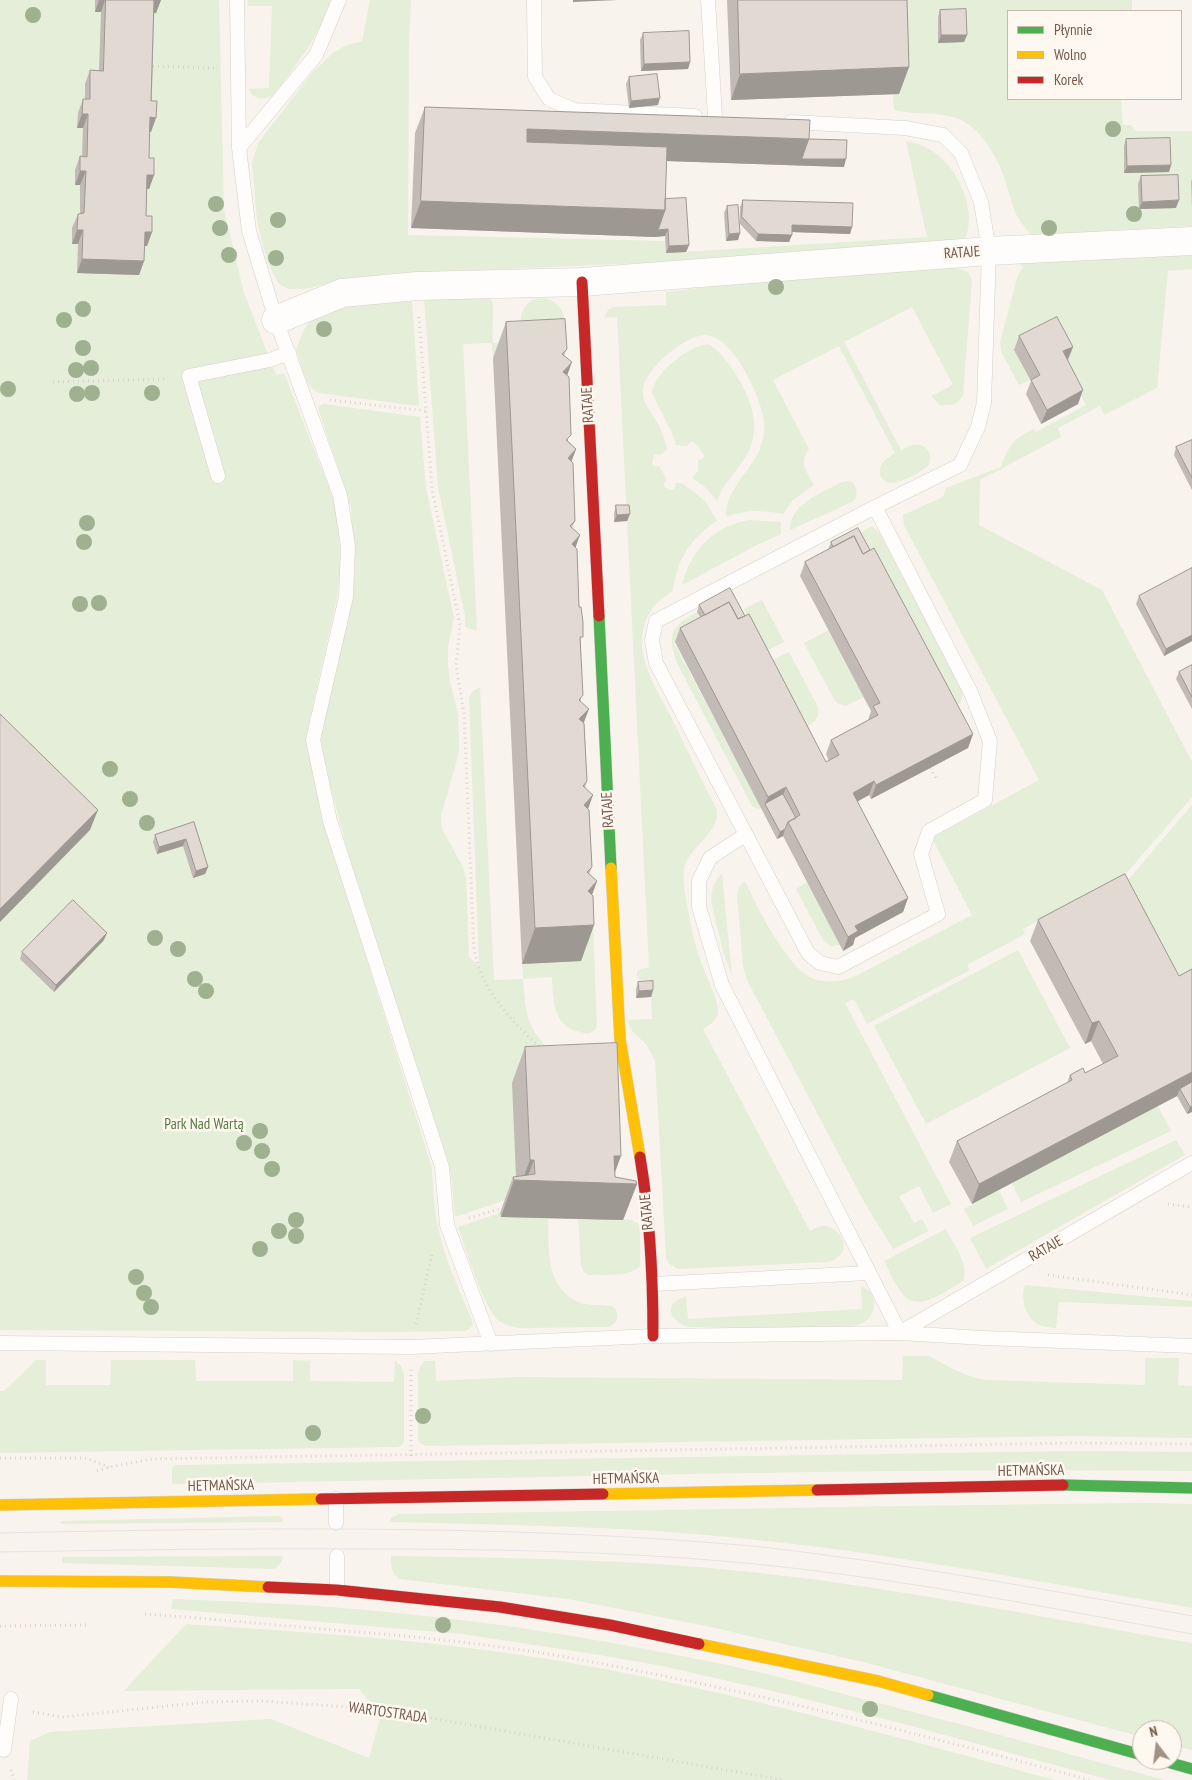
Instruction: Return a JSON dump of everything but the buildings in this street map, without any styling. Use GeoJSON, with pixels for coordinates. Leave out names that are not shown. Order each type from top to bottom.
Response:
{"type":"FeatureCollection","features":[{"type":"Feature","properties":{"kind":"main road","name":"RATAJE"},"geometry":{"type":"LineString","coordinates":[[582,282],[620,1038],[646,1195],[653,1284],[653,1336]]}},
{"type":"Feature","properties":{"kind":"main road","name":"HETMAŃSKA"},"geometry":{"type":"LineString","coordinates":[[0,1505],[1090,1485],[1192,1488]]}},
{"type":"Feature","properties":{"kind":"main road"},"geometry":{"type":"LineString","coordinates":[[0,1582],[62,1580],[169,1582],[337,1590],[500,1607],[610,1626],[878,1681],[1132,1752]]}},
{"type":"Feature","properties":{"kind":"street","name":"RATAJE"},"geometry":{"type":"LineString","coordinates":[[276,320],[342,293],[417,286],[582,282],[989,251],[1192,241]]}},
{"type":"Feature","properties":{"kind":"lane"},"geometry":{"type":"LineString","coordinates":[[237,0],[239,148],[249,231],[276,320],[340,495],[348,546],[346,597],[313,740],[330,821],[442,1167],[447,1225],[492,1344]]}},
{"type":"Feature","properties":{"kind":"lane"},"geometry":{"type":"LineString","coordinates":[[239,148],[316,55],[339,0]]}},
{"type":"Feature","properties":{"kind":"lane"},"geometry":{"type":"LineString","coordinates":[[534,0],[535,77],[549,99],[574,110],[720,117],[708,0]]}},
{"type":"Feature","properties":{"kind":"lane"},"geometry":{"type":"LineString","coordinates":[[775,121],[905,128],[943,135],[961,153],[980,202],[989,251],[984,404],[978,427],[960,464],[875,507],[656,621],[652,640],[656,664],[745,835],[808,953],[820,963],[838,967],[938,914],[920,854],[928,831],[985,800],[990,741],[971,693],[875,507]]}},
{"type":"Feature","properties":{"kind":"lane"},"geometry":{"type":"LineString","coordinates":[[218,476],[189,376],[270,360],[288,353]]}},
{"type":"Feature","properties":{"kind":"lane"},"geometry":{"type":"LineString","coordinates":[[745,835],[710,858],[699,881],[699,907],[722,985],[900,1333]]}},
{"type":"Feature","properties":{"kind":"lane","name":"RATAJE"},"geometry":{"type":"LineString","coordinates":[[900,1333],[1192,1163]]}},
{"type":"Feature","properties":{"kind":"lane"},"geometry":{"type":"LineString","coordinates":[[653,1284],[869,1273]]}},
{"type":"Feature","properties":{"kind":"lane"},"geometry":{"type":"LineString","coordinates":[[0,1343],[411,1347],[653,1336],[900,1333],[1192,1346]]}},
{"type":"Feature","properties":{"kind":"lane"},"geometry":{"type":"LineString","coordinates":[[336,1499],[336,1522]]}},
{"type":"Feature","properties":{"kind":"lane"},"geometry":{"type":"LineString","coordinates":[[337,1556],[337,1590]]}},
{"type":"Feature","properties":{"kind":"lane"},"geometry":{"type":"LineString","coordinates":[[4,1750],[11,1699]]}},
{"type":"Feature","properties":{"kind":"path"},"geometry":{"type":"LineString","coordinates":[[145,66],[220,68]]}},
{"type":"Feature","properties":{"kind":"path"},"geometry":{"type":"LineString","coordinates":[[417,286],[432,489],[460,625],[456,666],[464,712],[474,951],[489,990],[522,1030],[548,1054]]}},
{"type":"Feature","properties":{"kind":"path"},"geometry":{"type":"LineString","coordinates":[[53,382],[166,379]]}},
{"type":"Feature","properties":{"kind":"path"},"geometry":{"type":"LineString","coordinates":[[335,400],[426,411]]}},
{"type":"Feature","properties":{"kind":"path"},"geometry":{"type":"LineString","coordinates":[[930,768],[936,780]]}},
{"type":"Feature","properties":{"kind":"path"},"geometry":{"type":"LineString","coordinates":[[410,1456],[411,1347],[437,1231],[447,1225],[513,1205]]}},
{"type":"Feature","properties":{"kind":"path"},"geometry":{"type":"LineString","coordinates":[[1010,1270],[1192,1295]]}},
{"type":"Feature","properties":{"kind":"path"},"geometry":{"type":"LineString","coordinates":[[0,1458],[84,1458],[110,1467],[152,1459],[410,1456],[1064,1443],[1192,1444]]}},
{"type":"Feature","properties":{"kind":"path"},"geometry":{"type":"LineString","coordinates":[[144,1614],[366,1632],[463,1642],[547,1654],[792,1704],[1089,1780]]}},
{"type":"Feature","properties":{"kind":"path"},"geometry":{"type":"LineString","coordinates":[[0,1626],[88,1625]]}},
{"type":"Feature","properties":{"kind":"path","name":"WARTOSTRADA"},"geometry":{"type":"LineString","coordinates":[[11,1699],[34,1714],[62,1717],[224,1701],[260,1701],[379,1709],[783,1780]]}},
{"type":"Feature","properties":{"kind":"green space","name":"Park Nad Wartą"},"geometry":{"type":"Polygon","coordinates":[[[0,0],[219,0],[224,210],[244,293],[276,375],[284,373],[332,495],[339,526],[340,570],[337,598],[308,727],[307,740],[323,819],[431,1165],[438,1229],[473,1325],[464,1331],[0,1330],[0,0]]]}},
{"type":"Feature","properties":{"kind":"green space"},"geometry":{"type":"Polygon","coordinates":[[[248,0],[335,0],[310,45],[274,95],[267,98],[254,96],[249,89],[269,88],[272,6],[248,6],[248,0]]]}},
{"type":"Feature","properties":{"kind":"green space"},"geometry":{"type":"Polygon","coordinates":[[[370,0],[411,0],[408,235],[665,241],[666,253],[927,237],[906,141],[921,145],[935,153],[951,169],[958,180],[964,192],[969,218],[964,240],[688,261],[416,273],[349,278],[305,289],[289,289],[279,284],[269,265],[262,243],[257,221],[252,162],[258,143],[312,73],[334,52],[347,45],[362,41],[370,0]]]}},
{"type":"Feature","properties":{"kind":"green space"},"geometry":{"type":"Polygon","coordinates":[[[896,0],[1132,0],[1132,10],[1007,10],[1007,100],[1121,100],[1123,125],[1131,125],[1136,131],[1192,131],[1192,226],[1032,235],[1016,214],[997,161],[982,137],[968,124],[953,117],[894,110],[893,94],[899,93],[896,0]]]}},
{"type":"Feature","properties":{"kind":"green space"},"geometry":{"type":"Polygon","coordinates":[[[1192,247],[1192,269],[1168,271],[1157,388],[1104,415],[1100,406],[1058,428],[1061,437],[980,480],[979,525],[1102,590],[1192,762],[1192,797],[1125,875],[1023,929],[1025,934],[967,965],[970,970],[867,1024],[854,999],[845,1003],[951,1204],[933,1213],[919,1186],[899,1196],[914,1223],[922,1219],[928,1231],[893,1249],[863,1200],[748,982],[743,966],[737,894],[739,887],[745,881],[764,920],[793,963],[810,977],[829,982],[856,976],[972,915],[932,838],[1039,780],[904,525],[903,515],[943,497],[946,488],[1001,467],[1009,448],[1021,436],[1034,429],[1036,432],[1086,405],[1072,379],[1030,380],[1019,385],[1002,353],[1000,342],[1018,275],[1023,267],[1018,262],[1192,247]]]}},
{"type":"Feature","properties":{"kind":"green space"},"geometry":{"type":"Polygon","coordinates":[[[954,266],[969,273],[972,281],[963,395],[956,403],[940,405],[931,396],[953,385],[912,307],[844,342],[901,450],[913,445],[920,445],[929,452],[930,461],[927,467],[901,481],[889,483],[881,477],[881,466],[885,460],[895,453],[839,346],[773,380],[809,449],[804,463],[806,472],[814,485],[793,500],[783,514],[754,511],[726,517],[732,493],[760,449],[764,436],[764,421],[757,397],[744,369],[726,345],[715,338],[705,335],[686,341],[665,356],[644,385],[643,394],[645,402],[659,427],[667,449],[661,455],[654,455],[653,466],[659,466],[667,480],[664,484],[665,487],[670,490],[674,489],[676,483],[682,483],[705,501],[717,521],[700,534],[686,551],[677,570],[673,591],[655,605],[647,617],[642,640],[648,671],[717,810],[717,818],[714,825],[693,851],[684,870],[684,887],[690,923],[703,967],[718,1007],[716,1018],[703,1029],[810,1231],[821,1226],[828,1226],[839,1234],[844,1246],[842,1253],[837,1258],[828,1262],[678,1269],[668,1263],[666,1257],[655,1060],[646,1044],[633,1032],[627,1020],[652,1019],[650,981],[642,980],[637,976],[638,970],[649,967],[617,317],[605,318],[605,316],[614,307],[666,305],[666,292],[766,280],[954,266]]]}},
{"type":"Feature","properties":{"kind":"green space"},"geometry":{"type":"Polygon","coordinates":[[[488,298],[492,300],[493,304],[493,343],[522,341],[521,321],[523,309],[534,300],[541,298],[549,299],[561,309],[564,317],[567,388],[493,358],[492,343],[463,344],[477,631],[465,627],[465,616],[438,487],[424,299],[488,298]]]}},
{"type":"Feature","properties":{"kind":"green space"},"geometry":{"type":"Polygon","coordinates":[[[412,299],[419,406],[319,393],[310,386],[306,380],[296,349],[310,321],[319,314],[344,306],[358,303],[412,299]]]}},
{"type":"Feature","properties":{"kind":"green space"},"geometry":{"type":"Polygon","coordinates":[[[708,344],[724,358],[745,390],[753,412],[754,425],[754,436],[750,449],[724,487],[717,501],[705,487],[692,478],[698,471],[698,461],[705,457],[699,447],[692,441],[687,446],[676,445],[652,393],[659,377],[673,362],[691,350],[708,344]]]}},
{"type":"Feature","properties":{"kind":"green space"},"geometry":{"type":"Polygon","coordinates":[[[324,404],[420,417],[426,488],[454,618],[448,647],[448,664],[450,682],[458,714],[459,750],[441,816],[442,829],[462,865],[466,877],[469,957],[479,966],[469,697],[473,691],[480,687],[494,980],[523,979],[528,1018],[536,1034],[551,1051],[517,1196],[455,1217],[448,1161],[352,868],[324,762],[321,739],[323,726],[352,599],[355,572],[351,507],[319,411],[319,406],[324,404]]]}},
{"type":"Feature","properties":{"kind":"green space"},"geometry":{"type":"Polygon","coordinates":[[[848,481],[853,483],[856,488],[856,495],[852,502],[790,530],[791,521],[801,506],[817,495],[842,482],[848,481]]]}},
{"type":"Feature","properties":{"kind":"green space"},"geometry":{"type":"Polygon","coordinates":[[[750,520],[781,522],[781,534],[682,585],[691,561],[706,542],[725,528],[750,520]]]}},
{"type":"Feature","properties":{"kind":"green space"},"geometry":{"type":"Polygon","coordinates":[[[872,526],[880,534],[962,689],[961,702],[946,710],[844,541],[872,526]]]}},
{"type":"Feature","properties":{"kind":"green space"},"geometry":{"type":"Polygon","coordinates":[[[762,600],[784,642],[766,651],[744,609],[762,600]]]}},
{"type":"Feature","properties":{"kind":"green space"},"geometry":{"type":"Polygon","coordinates":[[[697,612],[704,626],[674,643],[762,808],[758,809],[752,806],[677,663],[672,645],[674,632],[682,622],[697,612]]]}},
{"type":"Feature","properties":{"kind":"green space"},"geometry":{"type":"Polygon","coordinates":[[[829,630],[864,697],[846,706],[837,703],[834,699],[804,643],[829,630]]]}},
{"type":"Feature","properties":{"kind":"green space"},"geometry":{"type":"Polygon","coordinates":[[[789,652],[818,707],[816,720],[797,731],[763,665],[789,652]]]}},
{"type":"Feature","properties":{"kind":"green space"},"geometry":{"type":"Polygon","coordinates":[[[1192,805],[1192,986],[1183,991],[1128,880],[1192,805]]]}},
{"type":"Feature","properties":{"kind":"green space"},"geometry":{"type":"Polygon","coordinates":[[[722,873],[732,976],[723,951],[711,902],[714,887],[722,873]]]}},
{"type":"Feature","properties":{"kind":"green space"},"geometry":{"type":"Polygon","coordinates":[[[807,882],[840,945],[831,946],[823,940],[796,889],[807,882]]]}},
{"type":"Feature","properties":{"kind":"green space"},"geometry":{"type":"Polygon","coordinates":[[[593,925],[597,1027],[593,1031],[590,1033],[580,1032],[564,1025],[554,1003],[552,977],[523,979],[522,964],[581,961],[593,925]]]}},
{"type":"Feature","properties":{"kind":"green space"},"geometry":{"type":"Polygon","coordinates":[[[1018,950],[1070,1048],[926,1124],[874,1026],[1018,950]]]}},
{"type":"Feature","properties":{"kind":"green space"},"geometry":{"type":"Polygon","coordinates":[[[1158,1106],[1171,1131],[1021,1202],[1012,1183],[1158,1106]]]}},
{"type":"Feature","properties":{"kind":"green space"},"geometry":{"type":"Polygon","coordinates":[[[1176,1140],[1185,1155],[986,1269],[970,1238],[1176,1140]]]}},
{"type":"Feature","properties":{"kind":"green space"},"geometry":{"type":"Polygon","coordinates":[[[999,1190],[1008,1209],[973,1226],[964,1209],[999,1190]]]}},
{"type":"Feature","properties":{"kind":"green space"},"geometry":{"type":"Polygon","coordinates":[[[500,1213],[501,1217],[548,1218],[551,1266],[554,1277],[560,1287],[567,1295],[578,1302],[613,1307],[618,1315],[616,1321],[608,1327],[518,1328],[499,1321],[487,1304],[481,1291],[458,1227],[500,1213]]]}},
{"type":"Feature","properties":{"kind":"green space"},"geometry":{"type":"Polygon","coordinates":[[[578,1218],[632,1220],[640,1225],[640,1266],[635,1270],[622,1274],[588,1275],[583,1271],[581,1265],[578,1218]]]}},
{"type":"Feature","properties":{"kind":"green space"},"geometry":{"type":"Polygon","coordinates":[[[946,1229],[963,1261],[965,1275],[963,1281],[931,1299],[915,1301],[908,1299],[899,1289],[884,1261],[946,1229]]]}},
{"type":"Feature","properties":{"kind":"green space"},"geometry":{"type":"Polygon","coordinates":[[[1025,1285],[1192,1301],[1192,1307],[1059,1302],[1056,1328],[1047,1327],[1034,1322],[1025,1308],[1023,1296],[1025,1285]]]}},
{"type":"Feature","properties":{"kind":"green space"},"geometry":{"type":"Polygon","coordinates":[[[861,1286],[870,1292],[874,1300],[874,1310],[866,1321],[845,1328],[689,1327],[676,1321],[671,1312],[671,1307],[674,1303],[686,1296],[688,1319],[862,1309],[861,1286]]]}},
{"type":"Feature","properties":{"kind":"green space"},"geometry":{"type":"Polygon","coordinates":[[[903,1356],[929,1356],[955,1370],[985,1380],[1145,1385],[1145,1358],[1179,1358],[1178,1385],[1192,1386],[1192,1438],[1074,1436],[425,1446],[418,1439],[418,1373],[425,1361],[435,1361],[436,1381],[516,1377],[902,1380],[903,1356]]]}},
{"type":"Feature","properties":{"kind":"green space"},"geometry":{"type":"Polygon","coordinates":[[[36,1360],[46,1360],[46,1385],[110,1385],[111,1360],[195,1360],[196,1381],[293,1381],[293,1360],[310,1361],[310,1381],[394,1382],[395,1361],[401,1366],[404,1373],[403,1444],[398,1447],[0,1453],[0,1391],[4,1391],[36,1360]]]}},
{"type":"Feature","properties":{"kind":"green space"},"geometry":{"type":"Polygon","coordinates":[[[1075,1451],[1192,1452],[1192,1471],[810,1472],[172,1484],[172,1468],[175,1465],[1075,1451]]]}},
{"type":"Feature","properties":{"kind":"green space"},"geometry":{"type":"Polygon","coordinates":[[[1148,1503],[1192,1504],[1192,1608],[1023,1578],[796,1544],[608,1528],[390,1522],[391,1518],[399,1514],[1148,1503]]]}},
{"type":"Feature","properties":{"kind":"green space"},"geometry":{"type":"Polygon","coordinates":[[[278,1516],[282,1518],[283,1522],[61,1524],[61,1521],[278,1516]]]}},
{"type":"Feature","properties":{"kind":"green space"},"geometry":{"type":"Polygon","coordinates":[[[283,1556],[282,1561],[275,1569],[62,1563],[62,1557],[283,1556]]]}},
{"type":"Feature","properties":{"kind":"green space"},"geometry":{"type":"Polygon","coordinates":[[[391,1556],[661,1564],[751,1572],[862,1586],[1192,1643],[1192,1750],[1182,1748],[1182,1720],[1132,1720],[1132,1734],[867,1663],[706,1626],[568,1599],[399,1579],[396,1577],[391,1566],[391,1556]]]}},
{"type":"Feature","properties":{"kind":"green space"},"geometry":{"type":"Polygon","coordinates":[[[173,1599],[313,1606],[438,1617],[521,1628],[645,1649],[727,1665],[789,1680],[1165,1780],[1110,1780],[790,1695],[662,1666],[462,1634],[171,1609],[173,1599]]]}},
{"type":"Feature","properties":{"kind":"green space"},"geometry":{"type":"Polygon","coordinates":[[[186,1624],[339,1635],[543,1658],[651,1678],[767,1704],[883,1733],[1055,1780],[27,1780],[30,1741],[50,1732],[271,1719],[369,1758],[381,1715],[359,1689],[124,1691],[186,1624]]]}},
{"type":"Feature","properties":{"kind":"tram line"},"geometry":{"type":"LineString","coordinates":[[0,1533],[273,1529],[455,1530],[546,1533],[728,1544],[806,1552],[883,1563],[1038,1588],[1192,1616]]}},
{"type":"Feature","properties":{"kind":"tram line"},"geometry":{"type":"LineString","coordinates":[[0,1552],[229,1549],[459,1549],[551,1551],[688,1558],[849,1575],[1021,1603],[1192,1634]]}},
{"type":"Feature","properties":{"kind":"traffic: fast"},"geometry":{"type":"LineString","coordinates":[[599,616],[611,868]]}},
{"type":"Feature","properties":{"kind":"traffic: fast"},"geometry":{"type":"LineString","coordinates":[[1063,1485],[1192,1488]]}},
{"type":"Feature","properties":{"kind":"traffic: fast"},"geometry":{"type":"LineString","coordinates":[[928,1695],[1132,1752]]}},
{"type":"Feature","properties":{"kind":"traffic: fast"},"geometry":{"type":"LineString","coordinates":[[1182,1766],[1192,1769]]}},
{"type":"Feature","properties":{"kind":"traffic: slow"},"geometry":{"type":"LineString","coordinates":[[611,868],[620,1039],[640,1157]]}},
{"type":"Feature","properties":{"kind":"traffic: slow"},"geometry":{"type":"LineString","coordinates":[[603,1494],[817,1490]]}},
{"type":"Feature","properties":{"kind":"traffic: slow"},"geometry":{"type":"LineString","coordinates":[[0,1505],[321,1499]]}},
{"type":"Feature","properties":{"kind":"traffic: slow"},"geometry":{"type":"LineString","coordinates":[[0,1581],[169,1582],[268,1587]]}},
{"type":"Feature","properties":{"kind":"traffic: slow"},"geometry":{"type":"LineString","coordinates":[[699,1644],[878,1681],[928,1695]]}},
{"type":"Feature","properties":{"kind":"traffic: jam"},"geometry":{"type":"LineString","coordinates":[[582,282],[599,616]]}},
{"type":"Feature","properties":{"kind":"traffic: jam"},"geometry":{"type":"LineString","coordinates":[[640,1157],[650,1246],[653,1336]]}},
{"type":"Feature","properties":{"kind":"traffic: jam"},"geometry":{"type":"LineString","coordinates":[[817,1490],[1063,1485]]}},
{"type":"Feature","properties":{"kind":"traffic: jam"},"geometry":{"type":"LineString","coordinates":[[321,1499],[603,1494]]}},
{"type":"Feature","properties":{"kind":"traffic: jam"},"geometry":{"type":"LineString","coordinates":[[268,1587],[337,1590],[500,1607],[610,1625],[699,1644]]}}]}
